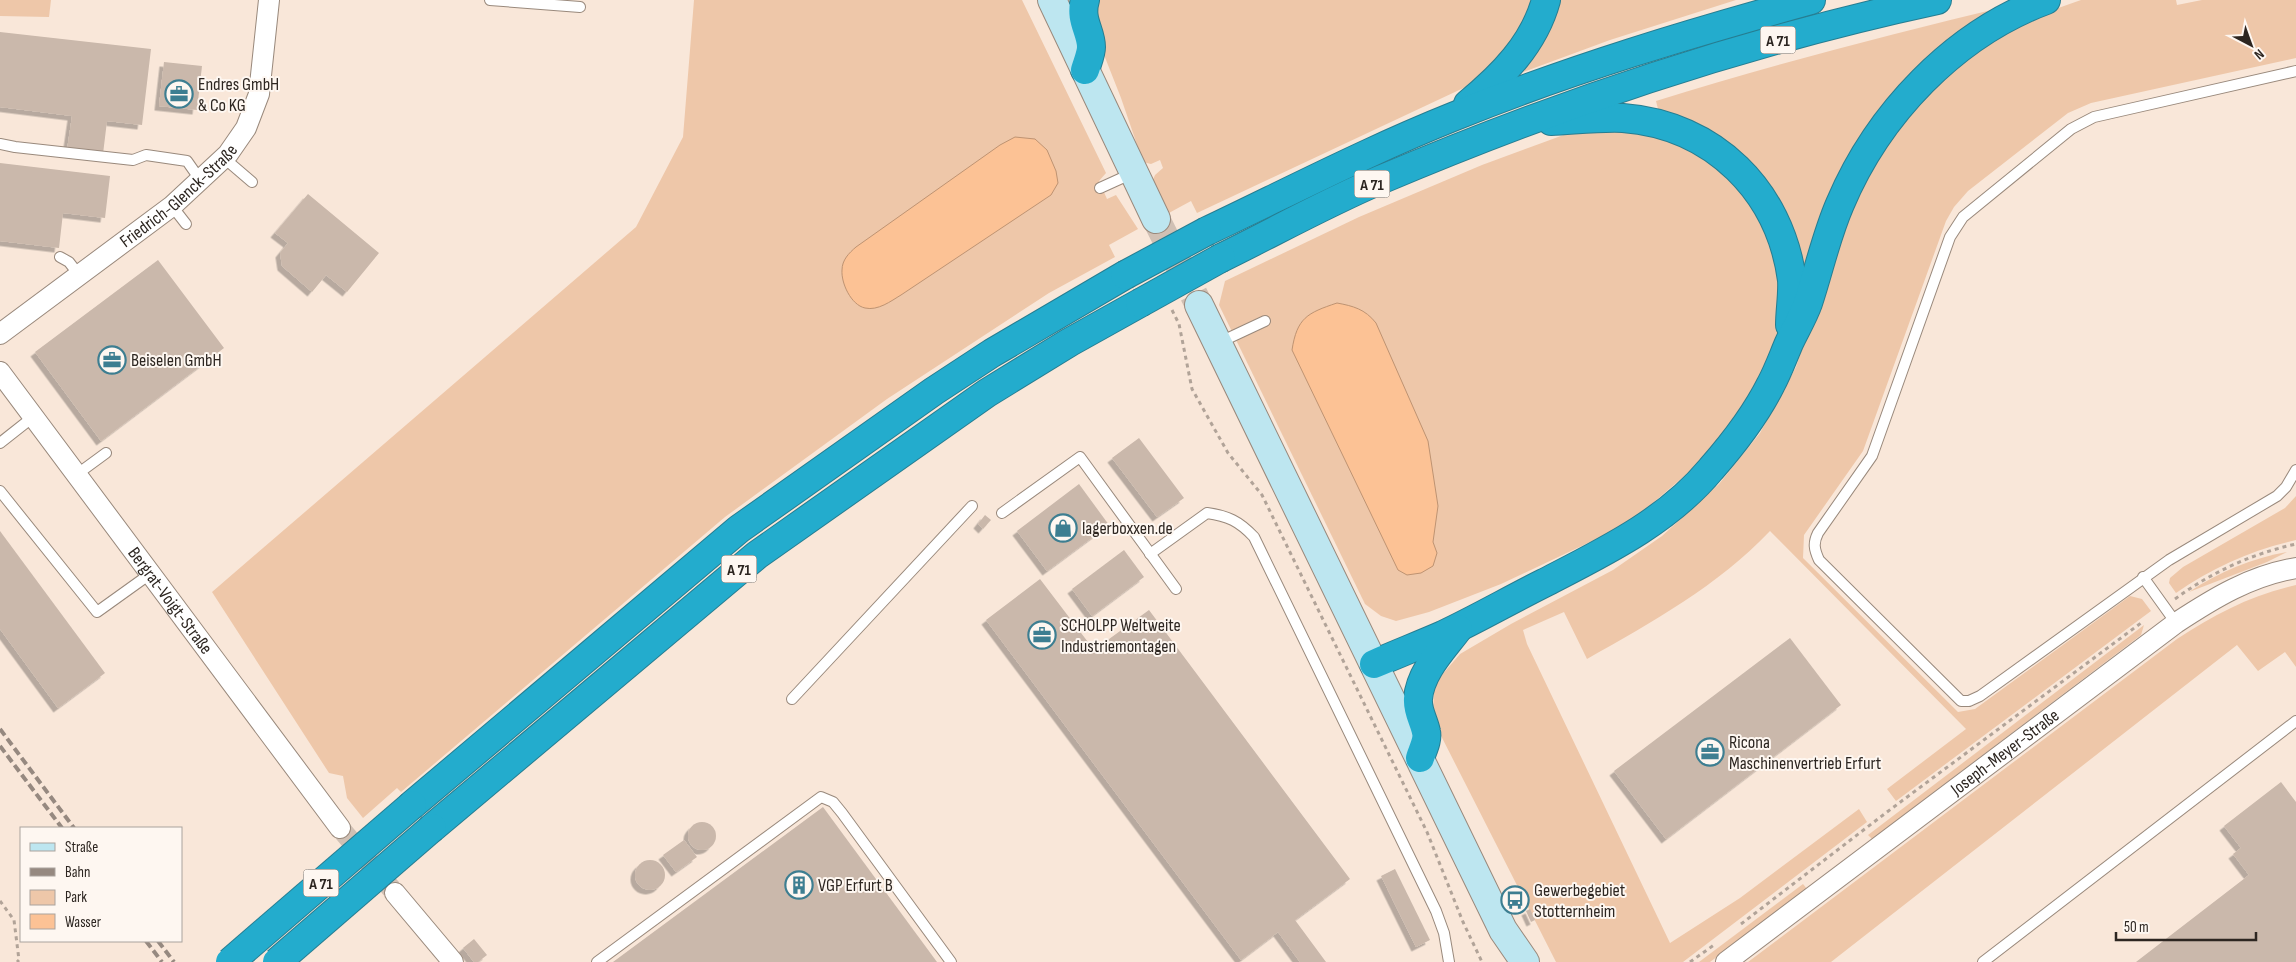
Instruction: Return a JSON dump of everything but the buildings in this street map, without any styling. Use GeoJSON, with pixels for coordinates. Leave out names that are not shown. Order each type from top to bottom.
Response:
{"type":"FeatureCollection","features":[{"type":"Feature","properties":{"kind":"highway"},"geometry":{"type":"LineString","coordinates":[[1085,0],[1083,6],[1084,26],[1091,46],[1085,70]]}},
{"type":"Feature","properties":{"kind":"highway"},"geometry":{"type":"LineString","coordinates":[[1453,116],[1494,83],[1530,39],[1543,13],[1546,0]]}},
{"type":"Feature","properties":{"kind":"highway","name":"A 71"},"geometry":{"type":"LineString","coordinates":[[230,962],[412,804],[739,529],[950,380],[992,353],[1125,275],[1207,231],[1453,116],[1538,84],[1632,52],[1811,0]]}},
{"type":"Feature","properties":{"kind":"highway","name":"A 71"},"geometry":{"type":"LineString","coordinates":[[277,962],[432,828],[757,555],[987,393],[1070,342],[1221,258],[1379,181],[1527,121],[1621,88],[1721,57],[1885,12],[1937,0]]}},
{"type":"Feature","properties":{"kind":"highway"},"geometry":{"type":"LineString","coordinates":[[1374,664],[1461,626],[1631,537],[1676,505],[1710,471],[1743,429],[1771,385],[1807,304],[1824,246],[1840,203],[1880,132],[1906,98],[1944,62],[1981,34],[2032,5],[2046,0]]}},
{"type":"Feature","properties":{"kind":"highway"},"geometry":{"type":"LineString","coordinates":[[1527,121],[1622,118],[1656,124],[1684,132],[1711,147],[1733,164],[1753,184],[1768,206],[1779,230],[1792,282],[1789,343]]}},
{"type":"Feature","properties":{"kind":"highway"},"geometry":{"type":"LineString","coordinates":[[1420,758],[1427,734],[1420,715],[1418,699],[1421,686],[1428,670],[1461,626]]}},
{"type":"Feature","properties":{"kind":"main road"},"geometry":{"type":"LineString","coordinates":[[1052,0],[1156,219]]}},
{"type":"Feature","properties":{"kind":"main road"},"geometry":{"type":"LineString","coordinates":[[1199,305],[1503,930],[1525,962]]}},
{"type":"Feature","properties":{"kind":"main road"},"geometry":{"type":"LineString","coordinates":[[1503,930],[1510,962]]}},
{"type":"Feature","properties":{"kind":"street","name":"Friedrich-Glenck-Straße"},"geometry":{"type":"LineString","coordinates":[[0,334],[172,206],[224,158],[246,128],[259,94],[269,0]]}},
{"type":"Feature","properties":{"kind":"street","name":"Bergrat-Voigt-Straße"},"geometry":{"type":"LineString","coordinates":[[0,372],[340,828]]}},
{"type":"Feature","properties":{"kind":"street","name":"Joseph-Meyer-Straße"},"geometry":{"type":"LineString","coordinates":[[1726,962],[2176,623],[2227,590],[2276,572],[2296,568]]}},
{"type":"Feature","properties":{"kind":"street"},"geometry":{"type":"LineString","coordinates":[[395,893],[453,962]]}},
{"type":"Feature","properties":{"kind":"lane"},"geometry":{"type":"LineString","coordinates":[[490,0],[580,7]]}},
{"type":"Feature","properties":{"kind":"lane"},"geometry":{"type":"LineString","coordinates":[[2296,71],[2094,117],[2071,129],[1963,217],[1950,237],[1872,456],[1818,533],[1814,543],[1819,560],[1961,701],[1970,701],[1980,696],[2169,560],[2277,496],[2286,487],[2296,470]]}},
{"type":"Feature","properties":{"kind":"lane"},"geometry":{"type":"LineString","coordinates":[[0,144],[133,160],[146,155],[187,161],[201,180]]}},
{"type":"Feature","properties":{"kind":"lane"},"geometry":{"type":"LineString","coordinates":[[224,158],[252,182]]}},
{"type":"Feature","properties":{"kind":"lane"},"geometry":{"type":"LineString","coordinates":[[1100,188],[1134,173]]}},
{"type":"Feature","properties":{"kind":"lane"},"geometry":{"type":"LineString","coordinates":[[172,206],[186,224]]}},
{"type":"Feature","properties":{"kind":"lane"},"geometry":{"type":"LineString","coordinates":[[60,257],[69,262],[79,275]]}},
{"type":"Feature","properties":{"kind":"lane"},"geometry":{"type":"LineString","coordinates":[[1218,343],[1265,322]]}},
{"type":"Feature","properties":{"kind":"lane"},"geometry":{"type":"LineString","coordinates":[[0,443],[33,417]]}},
{"type":"Feature","properties":{"kind":"lane"},"geometry":{"type":"LineString","coordinates":[[76,475],[106,453]]}},
{"type":"Feature","properties":{"kind":"lane"},"geometry":{"type":"LineString","coordinates":[[1002,513],[1080,457],[1176,589]]}},
{"type":"Feature","properties":{"kind":"lane"},"geometry":{"type":"LineString","coordinates":[[0,491],[97,612],[150,574]]}},
{"type":"Feature","properties":{"kind":"lane"},"geometry":{"type":"LineString","coordinates":[[792,699],[972,506]]}},
{"type":"Feature","properties":{"kind":"lane"},"geometry":{"type":"LineString","coordinates":[[1150,554],[1207,513],[1226,516],[1241,523],[1254,536],[1436,911],[1444,932],[1449,962]]}},
{"type":"Feature","properties":{"kind":"lane"},"geometry":{"type":"LineString","coordinates":[[2144,578],[2176,623]]}},
{"type":"Feature","properties":{"kind":"lane"},"geometry":{"type":"LineString","coordinates":[[1983,962],[2296,721]]}},
{"type":"Feature","properties":{"kind":"lane"},"geometry":{"type":"LineString","coordinates":[[597,962],[822,797],[833,802],[842,813],[951,962]]}},
{"type":"Feature","properties":{"kind":"path"},"geometry":{"type":"LineString","coordinates":[[1171,306],[1179,324],[1192,389],[1228,453],[1262,495],[1426,832],[1463,922],[1482,962]]}},
{"type":"Feature","properties":{"kind":"path"},"geometry":{"type":"LineString","coordinates":[[0,901],[14,920],[17,962]]}},
{"type":"Feature","properties":{"kind":"green space"},"geometry":{"type":"Polygon","coordinates":[[[0,0],[51,0],[49,17],[0,16],[0,0]]]}},
{"type":"Feature","properties":{"kind":"green space"},"geometry":{"type":"Polygon","coordinates":[[[694,0],[1022,0],[1106,173],[1099,181],[1107,199],[1116,195],[1138,229],[1109,245],[1115,257],[1049,293],[887,399],[725,517],[401,792],[397,788],[363,818],[347,798],[343,776],[329,773],[212,592],[636,227],[683,137],[694,0]]]}},
{"type":"Feature","properties":{"kind":"green space"},"geometry":{"type":"Polygon","coordinates":[[[1096,0],[1540,0],[1520,39],[1472,84],[1197,213],[1191,201],[1167,214],[1152,182],[1155,175],[1163,168],[1160,160],[1151,164],[1143,162],[1121,98],[1095,32],[1096,0]]]}},
{"type":"Feature","properties":{"kind":"green space"},"geometry":{"type":"Polygon","coordinates":[[[1560,0],[1736,0],[1610,40],[1523,72],[1519,68],[1549,28],[1560,0]]]}},
{"type":"Feature","properties":{"kind":"green space"},"geometry":{"type":"Polygon","coordinates":[[[2081,0],[2176,0],[2177,5],[2202,0],[2296,0],[2296,58],[2091,103],[2068,113],[1968,191],[1954,207],[1946,221],[1863,451],[1804,535],[1803,558],[1958,712],[1975,709],[2130,596],[2142,599],[2151,611],[1896,801],[1887,789],[1966,729],[1770,531],[1750,551],[1706,586],[1660,617],[1587,659],[1564,612],[1523,630],[1527,644],[1670,943],[1740,898],[1859,809],[1867,822],[1683,962],[1556,962],[1433,720],[1434,684],[1460,654],[1511,624],[1613,570],[1662,536],[1719,484],[1760,433],[1796,367],[1844,219],[1888,137],[1948,73],[1986,43],[2030,18],[2081,0]]]}},
{"type":"Feature","properties":{"kind":"green space"},"geometry":{"type":"Polygon","coordinates":[[[2008,6],[1930,60],[1803,281],[1790,225],[1659,113],[1656,101],[1831,50],[2008,6]]]}},
{"type":"Feature","properties":{"kind":"green space"},"geometry":{"type":"Polygon","coordinates":[[[1622,127],[1680,140],[1746,190],[1779,258],[1782,312],[1776,338],[1766,363],[1754,387],[1730,425],[1689,472],[1640,514],[1609,533],[1501,584],[1429,612],[1396,621],[1381,616],[1365,604],[1219,305],[1225,281],[1359,217],[1482,165],[1569,133],[1622,127]]]}},
{"type":"Feature","properties":{"kind":"green space"},"geometry":{"type":"Polygon","coordinates":[[[2296,496],[2296,540],[2233,560],[2204,575],[2176,593],[2169,583],[2170,578],[2183,567],[2285,508],[2296,496]]]}},
{"type":"Feature","properties":{"kind":"green space"},"geometry":{"type":"Polygon","coordinates":[[[2287,552],[2267,562],[2189,592],[2212,578],[2236,567],[2261,558],[2287,552]]]}},
{"type":"Feature","properties":{"kind":"green space"},"geometry":{"type":"Polygon","coordinates":[[[2296,585],[2296,667],[2285,652],[2258,671],[2237,645],[1831,962],[1748,962],[2177,639],[2205,621],[2234,606],[2264,594],[2296,585]]]}},
{"type":"Feature","properties":{"kind":"green space"},"geometry":{"type":"Polygon","coordinates":[[[2144,625],[2141,635],[1872,839],[1868,835],[2144,625]]]}},
{"type":"Feature","properties":{"kind":"green space"},"geometry":{"type":"Polygon","coordinates":[[[1803,884],[1807,889],[1710,962],[1699,962],[1803,884]]]}},
{"type":"Feature","properties":{"kind":"water"},"geometry":{"type":"Polygon","coordinates":[[[1015,137],[1035,139],[1047,150],[1056,171],[1058,183],[1051,195],[889,303],[870,309],[855,303],[843,281],[842,266],[846,257],[856,247],[1000,145],[1015,137]]]}},
{"type":"Feature","properties":{"kind":"water"},"geometry":{"type":"Polygon","coordinates":[[[1337,303],[1348,305],[1368,314],[1376,323],[1428,441],[1438,506],[1433,542],[1437,553],[1433,566],[1421,573],[1407,575],[1398,570],[1292,350],[1297,331],[1305,318],[1318,310],[1337,303]]]}},
{"type":"Feature","properties":{"kind":"tunnel"},"geometry":{"type":"LineString","coordinates":[[1156,219],[1199,305]]}},
{"type":"Feature","properties":{"kind":"tunnel"},"geometry":{"type":"LineString","coordinates":[[340,828],[395,893]]}},
{"type":"Feature","properties":{"kind":"railway"},"geometry":{"type":"LineString","coordinates":[[0,729],[73,827]]}},
{"type":"Feature","properties":{"kind":"railway"},"geometry":{"type":"LineString","coordinates":[[0,746],[61,827]]}},
{"type":"Feature","properties":{"kind":"railway"},"geometry":{"type":"LineString","coordinates":[[147,942],[162,962]]}},
{"type":"Feature","properties":{"kind":"railway"},"geometry":{"type":"LineString","coordinates":[[159,942],[174,962]]}},
{"type":"Feature","properties":{"kind":"place","name":"Endres GmbH & Co KG"},"geometry":{"type":"Point","coordinates":[179,94]}},
{"type":"Feature","properties":{"kind":"place","name":"Beiselen GmbH"},"geometry":{"type":"Point","coordinates":[112,360]}},
{"type":"Feature","properties":{"kind":"place","name":"lagerboxxen.de"},"geometry":{"type":"Point","coordinates":[1063,528]}},
{"type":"Feature","properties":{"kind":"place","name":"SCHOLPP Weltweite Industriemontagen"},"geometry":{"type":"Point","coordinates":[1042,635]}},
{"type":"Feature","properties":{"kind":"place","name":"Ricona Maschinenvertrieb Erfurt"},"geometry":{"type":"Point","coordinates":[1710,752]}},
{"type":"Feature","properties":{"kind":"place","name":"VGP Erfurt B"},"geometry":{"type":"Point","coordinates":[799,885]}},
{"type":"Feature","properties":{"kind":"place","name":"Gewerbegebiet Stotternheim"},"geometry":{"type":"Point","coordinates":[1515,900]}}]}
